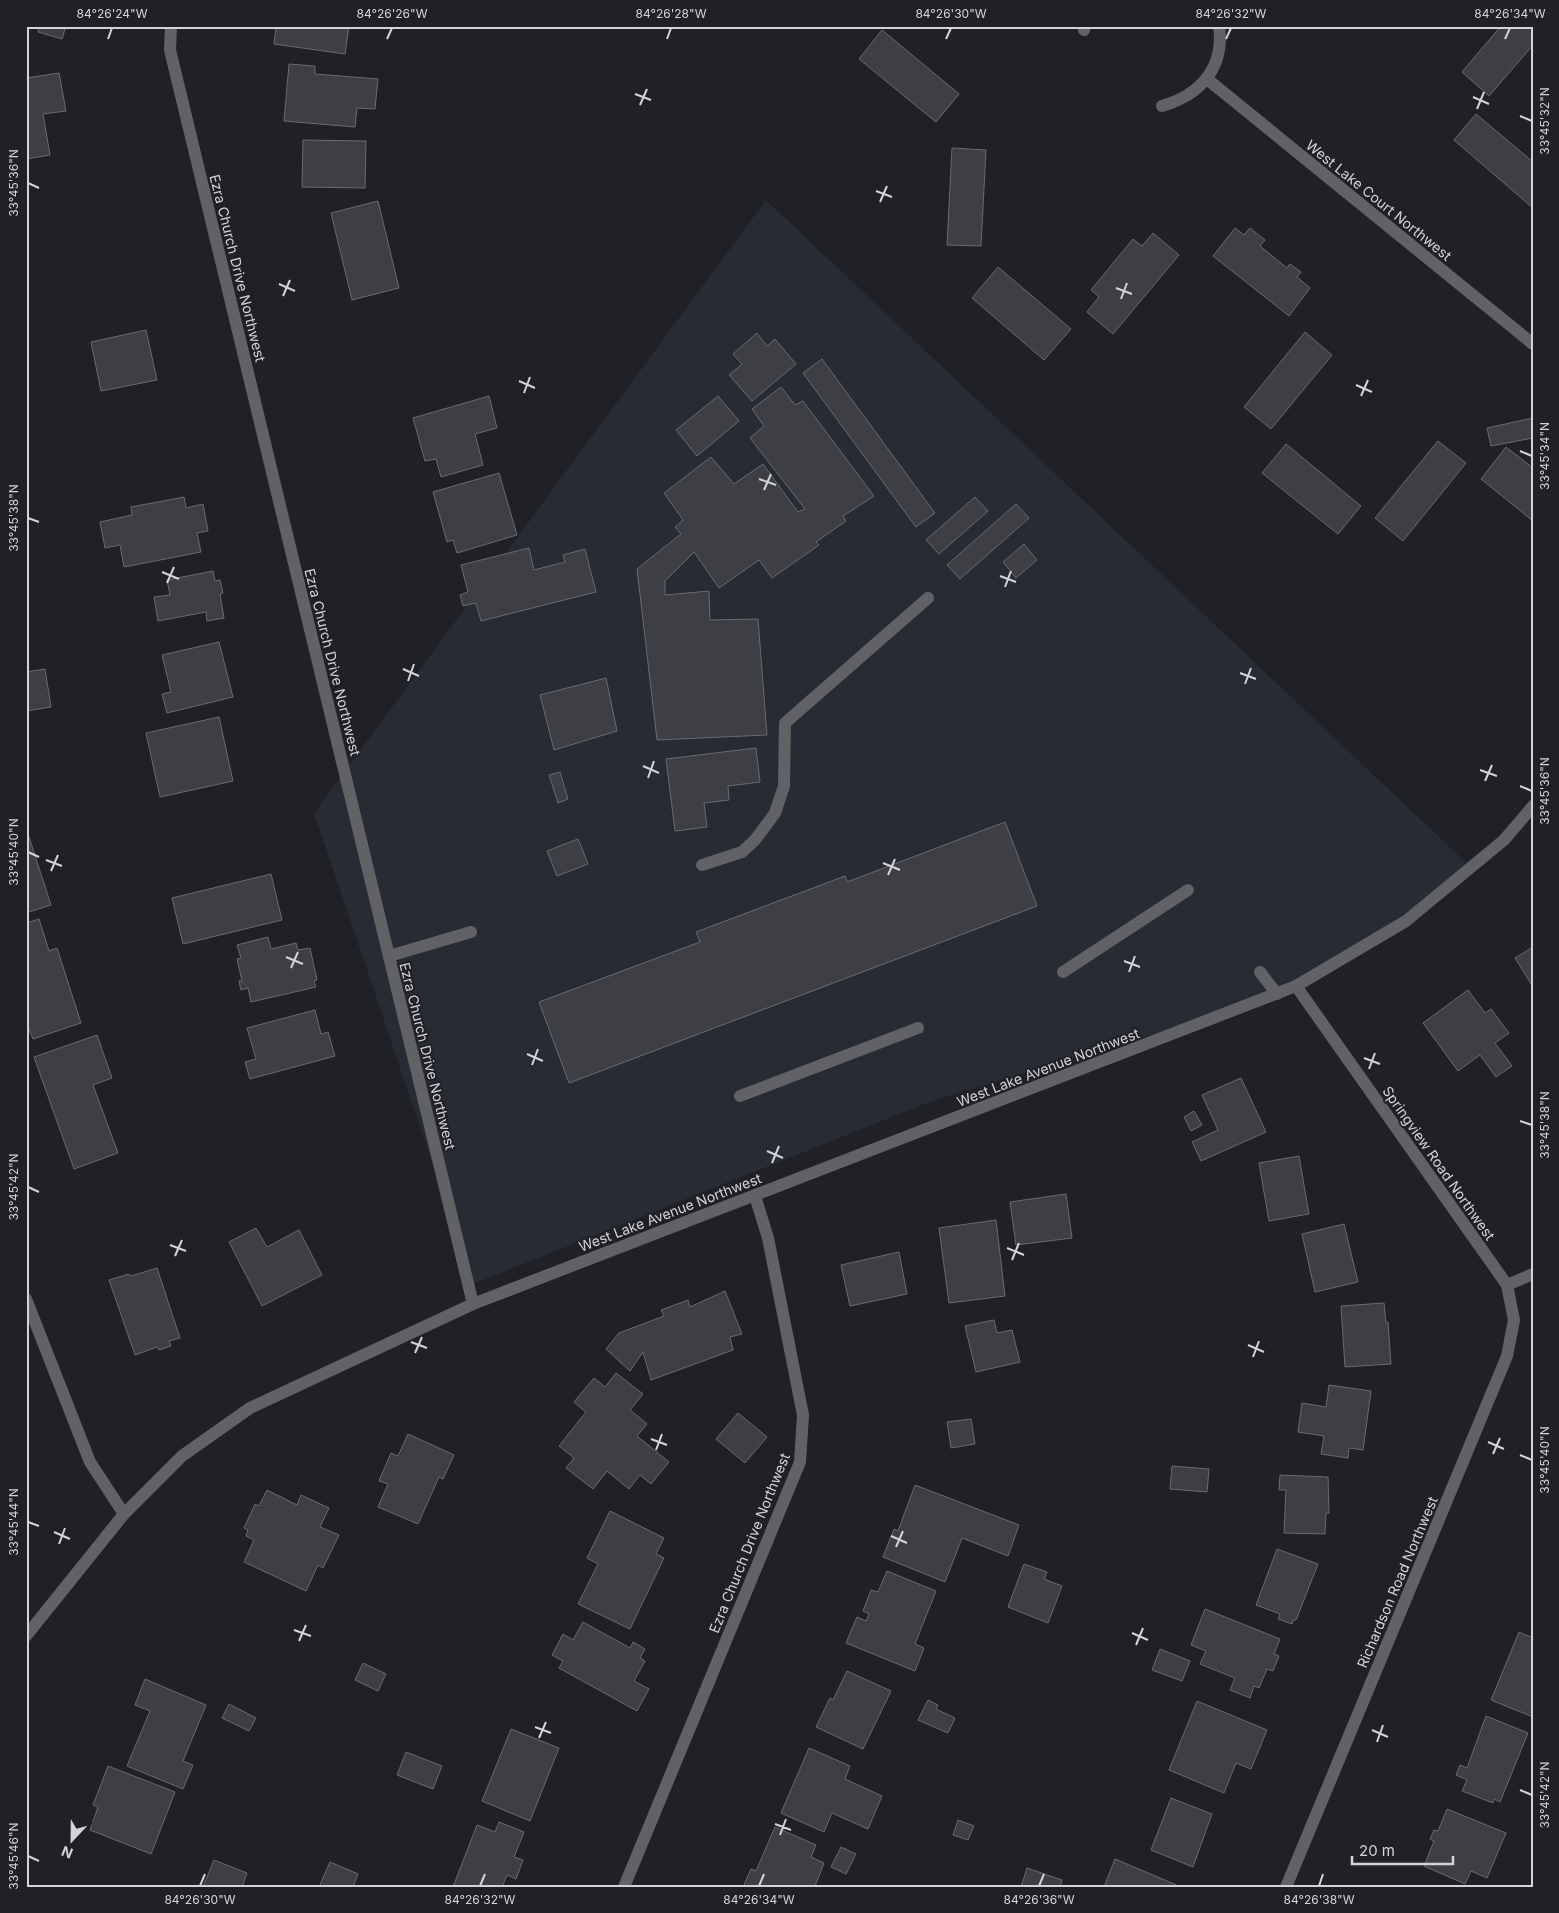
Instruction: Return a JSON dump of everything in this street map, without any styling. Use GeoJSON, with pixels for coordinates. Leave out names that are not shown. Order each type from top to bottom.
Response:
{"type":"FeatureCollection","features":[{"type":"Feature","properties":{"kind":"street","name":"Ezra Church Drive Northwest"},"geometry":{"type":"LineString","coordinates":[[171,26],[170,50],[473,1304]]}},
{"type":"Feature","properties":{"kind":"street"},"geometry":{"type":"LineString","coordinates":[[1162,106],[1179,101],[1194,92],[1207,79],[1216,63],[1220,46],[1219,26]]}},
{"type":"Feature","properties":{"kind":"street","name":"West Lake Court Northwest"},"geometry":{"type":"LineString","coordinates":[[1207,79],[1533,344]]}},
{"type":"Feature","properties":{"kind":"street"},"geometry":{"type":"LineString","coordinates":[[702,865],[742,852],[755,840],[775,813],[784,786],[785,723],[928,598]]}},
{"type":"Feature","properties":{"kind":"street","name":"West Lake Avenue Northwest"},"geometry":{"type":"LineString","coordinates":[[26,1636],[124,1514],[182,1456],[250,1408],[473,1304],[1296,986],[1406,921],[1504,840],[1533,806]]}},
{"type":"Feature","properties":{"kind":"street"},"geometry":{"type":"LineString","coordinates":[[1063,972],[1188,890]]}},
{"type":"Feature","properties":{"kind":"street"},"geometry":{"type":"LineString","coordinates":[[389,956],[471,932]]}},
{"type":"Feature","properties":{"kind":"street"},"geometry":{"type":"LineString","coordinates":[[1260,972],[1277,994]]}},
{"type":"Feature","properties":{"kind":"street","name":"Springview Road Northwest"},"geometry":{"type":"LineString","coordinates":[[1296,986],[1507,1285]]}},
{"type":"Feature","properties":{"kind":"street"},"geometry":{"type":"LineString","coordinates":[[740,1096],[918,1028]]}},
{"type":"Feature","properties":{"kind":"street","name":"Ezra Church Drive Northwest"},"geometry":{"type":"LineString","coordinates":[[624,1887],[800,1462],[803,1415],[768,1238],[755,1196]]}},
{"type":"Feature","properties":{"kind":"street"},"geometry":{"type":"LineString","coordinates":[[1507,1285],[1533,1274]]}},
{"type":"Feature","properties":{"kind":"street","name":"Richardson Road Northwest"},"geometry":{"type":"LineString","coordinates":[[1286,1887],[1507,1356],[1514,1320],[1507,1285]]}},
{"type":"Feature","properties":{"kind":"street"},"geometry":{"type":"LineString","coordinates":[[26,1300],[90,1462],[124,1514]]}},
{"type":"Feature","properties":{"kind":"shaded area"},"geometry":{"type":"Polygon","coordinates":[[[766,200],[1474,870],[1280,996],[932,1101],[473,1284],[314,813],[766,200]]]}},
{"type":"Feature","properties":{"kind":"building"},"geometry":{"type":"Polygon","coordinates":[[[40,26],[66,26],[62,39],[38,32],[40,26]]]}},
{"type":"Feature","properties":{"kind":"building"},"geometry":{"type":"Polygon","coordinates":[[[276,26],[349,26],[345,54],[274,44],[276,26]]]}},
{"type":"Feature","properties":{"kind":"building"},"geometry":{"type":"Polygon","coordinates":[[[1501,26],[1533,26],[1533,45],[1489,96],[1462,72],[1501,26]]]}},
{"type":"Feature","properties":{"kind":"building"},"geometry":{"type":"Polygon","coordinates":[[[882,30],[959,94],[936,122],[859,59],[882,30]]]}},
{"type":"Feature","properties":{"kind":"building"},"geometry":{"type":"Polygon","coordinates":[[[289,64],[315,66],[315,74],[378,79],[375,109],[357,108],[355,127],[284,121],[289,64]]]}},
{"type":"Feature","properties":{"kind":"building"},"geometry":{"type":"Polygon","coordinates":[[[59,73],[66,111],[43,114],[50,155],[26,159],[26,78],[59,73]]]}},
{"type":"Feature","properties":{"kind":"building"},"geometry":{"type":"Polygon","coordinates":[[[1476,114],[1533,162],[1533,208],[1454,140],[1476,114]]]}},
{"type":"Feature","properties":{"kind":"building"},"geometry":{"type":"Polygon","coordinates":[[[303,140],[366,141],[365,188],[302,187],[303,140]]]}},
{"type":"Feature","properties":{"kind":"building"},"geometry":{"type":"Polygon","coordinates":[[[952,148],[986,150],[981,246],[947,245],[952,148]]]}},
{"type":"Feature","properties":{"kind":"building"},"geometry":{"type":"Polygon","coordinates":[[[378,201],[399,288],[352,300],[331,213],[378,201]]]}},
{"type":"Feature","properties":{"kind":"building"},"geometry":{"type":"Polygon","coordinates":[[[1235,228],[1244,235],[1250,228],[1265,240],[1260,246],[1287,268],[1290,264],[1301,272],[1297,277],[1310,288],[1289,316],[1213,256],[1235,228]]]}},
{"type":"Feature","properties":{"kind":"building"},"geometry":{"type":"Polygon","coordinates":[[[1153,233],[1179,255],[1113,334],[1087,312],[1099,297],[1091,290],[1133,239],[1142,246],[1153,233]]]}},
{"type":"Feature","properties":{"kind":"building"},"geometry":{"type":"Polygon","coordinates":[[[998,267],[1071,329],[1044,360],[972,298],[998,267]]]}},
{"type":"Feature","properties":{"kind":"building"},"geometry":{"type":"Polygon","coordinates":[[[146,330],[157,380],[101,391],[91,342],[146,330]]]}},
{"type":"Feature","properties":{"kind":"building"},"geometry":{"type":"Polygon","coordinates":[[[1305,332],[1332,355],[1271,429],[1244,407],[1305,332]]]}},
{"type":"Feature","properties":{"kind":"building"},"geometry":{"type":"Polygon","coordinates":[[[757,333],[767,346],[775,339],[796,364],[752,401],[729,375],[742,364],[733,354],[757,333]]]}},
{"type":"Feature","properties":{"kind":"building"},"geometry":{"type":"Polygon","coordinates":[[[822,359],[935,513],[916,527],[803,373],[822,359]]]}},
{"type":"Feature","properties":{"kind":"building"},"geometry":{"type":"Polygon","coordinates":[[[781,387],[795,405],[803,401],[874,496],[843,516],[846,521],[816,542],[819,545],[772,578],[759,560],[719,588],[694,552],[665,581],[665,595],[709,591],[710,620],[758,619],[767,735],[657,740],[637,569],[681,534],[675,527],[683,520],[664,493],[711,457],[734,484],[763,464],[798,512],[805,509],[750,438],[764,426],[752,409],[781,387]]]}},
{"type":"Feature","properties":{"kind":"building"},"geometry":{"type":"Polygon","coordinates":[[[489,396],[497,428],[475,434],[483,465],[441,477],[436,459],[425,461],[413,418],[489,396]]]}},
{"type":"Feature","properties":{"kind":"building"},"geometry":{"type":"Polygon","coordinates":[[[718,396],[739,421],[697,456],[676,430],[718,396]]]}},
{"type":"Feature","properties":{"kind":"building"},"geometry":{"type":"Polygon","coordinates":[[[1533,418],[1533,438],[1491,446],[1487,428],[1533,418]]]}},
{"type":"Feature","properties":{"kind":"building"},"geometry":{"type":"Polygon","coordinates":[[[1438,441],[1466,463],[1403,541],[1375,518],[1438,441]]]}},
{"type":"Feature","properties":{"kind":"building"},"geometry":{"type":"Polygon","coordinates":[[[1286,444],[1361,506],[1338,534],[1262,473],[1286,444]]]}},
{"type":"Feature","properties":{"kind":"building"},"geometry":{"type":"Polygon","coordinates":[[[1506,447],[1533,468],[1533,521],[1481,479],[1506,447]]]}},
{"type":"Feature","properties":{"kind":"building"},"geometry":{"type":"Polygon","coordinates":[[[499,473],[517,535],[457,553],[453,540],[447,542],[433,492],[499,473]]]}},
{"type":"Feature","properties":{"kind":"building"},"geometry":{"type":"Polygon","coordinates":[[[184,497],[186,508],[203,504],[208,531],[197,533],[201,552],[124,567],[120,545],[105,548],[100,522],[132,515],[131,507],[184,497]]]}},
{"type":"Feature","properties":{"kind":"building"},"geometry":{"type":"Polygon","coordinates":[[[975,497],[988,511],[939,554],[926,540],[975,497]]]}},
{"type":"Feature","properties":{"kind":"building"},"geometry":{"type":"Polygon","coordinates":[[[1016,504],[1029,518],[960,579],[947,565],[1016,504]]]}},
{"type":"Feature","properties":{"kind":"building"},"geometry":{"type":"Polygon","coordinates":[[[1024,544],[1037,560],[1016,578],[1003,562],[1024,544]]]}},
{"type":"Feature","properties":{"kind":"building"},"geometry":{"type":"Polygon","coordinates":[[[529,548],[534,570],[565,562],[563,555],[585,549],[596,592],[481,621],[476,603],[463,606],[460,595],[468,592],[461,565],[529,548]]]}},
{"type":"Feature","properties":{"kind":"building"},"geometry":{"type":"Polygon","coordinates":[[[213,571],[215,581],[220,580],[223,593],[220,594],[224,618],[207,621],[206,612],[158,621],[154,597],[170,595],[167,580],[213,571]]]}},
{"type":"Feature","properties":{"kind":"building"},"geometry":{"type":"Polygon","coordinates":[[[219,642],[233,697],[167,713],[162,694],[171,692],[162,655],[219,642]]]}},
{"type":"Feature","properties":{"kind":"building"},"geometry":{"type":"Polygon","coordinates":[[[45,669],[51,707],[26,711],[26,672],[45,669]]]}},
{"type":"Feature","properties":{"kind":"building"},"geometry":{"type":"Polygon","coordinates":[[[606,678],[617,731],[554,750],[540,695],[606,678]]]}},
{"type":"Feature","properties":{"kind":"building"},"geometry":{"type":"Polygon","coordinates":[[[219,717],[233,781],[160,797],[146,733],[219,717]]]}},
{"type":"Feature","properties":{"kind":"building"},"geometry":{"type":"Polygon","coordinates":[[[756,748],[760,782],[728,786],[729,800],[704,803],[707,827],[675,831],[666,759],[756,748]]]}},
{"type":"Feature","properties":{"kind":"building"},"geometry":{"type":"Polygon","coordinates":[[[560,772],[568,799],[558,803],[549,775],[560,772]]]}},
{"type":"Feature","properties":{"kind":"building"},"geometry":{"type":"Polygon","coordinates":[[[1005,822],[1037,906],[569,1083],[539,1002],[700,942],[696,932],[845,876],[847,882],[1005,822]]]}},
{"type":"Feature","properties":{"kind":"building"},"geometry":{"type":"Polygon","coordinates":[[[26,828],[51,905],[26,913],[26,828]]]}},
{"type":"Feature","properties":{"kind":"building"},"geometry":{"type":"Polygon","coordinates":[[[578,839],[588,864],[557,876],[547,851],[578,839]]]}},
{"type":"Feature","properties":{"kind":"building"},"geometry":{"type":"Polygon","coordinates":[[[271,874],[282,920],[183,944],[172,898],[271,874]]]}},
{"type":"Feature","properties":{"kind":"building"},"geometry":{"type":"Polygon","coordinates":[[[39,919],[49,951],[57,948],[81,1023],[33,1039],[26,1022],[26,923],[39,919]]]}},
{"type":"Feature","properties":{"kind":"building"},"geometry":{"type":"Polygon","coordinates":[[[268,937],[271,949],[296,943],[298,950],[310,948],[317,980],[314,981],[316,987],[251,1002],[248,988],[241,990],[239,981],[242,981],[237,959],[241,958],[237,945],[268,937]]]}},
{"type":"Feature","properties":{"kind":"building"},"geometry":{"type":"Polygon","coordinates":[[[1533,947],[1533,987],[1515,958],[1533,947]]]}},
{"type":"Feature","properties":{"kind":"building"},"geometry":{"type":"Polygon","coordinates":[[[1468,990],[1485,1013],[1491,1009],[1509,1033],[1495,1043],[1512,1066],[1496,1077],[1480,1055],[1458,1071],[1423,1023],[1468,990]]]}},
{"type":"Feature","properties":{"kind":"building"},"geometry":{"type":"Polygon","coordinates":[[[315,1010],[321,1034],[328,1032],[335,1056],[250,1079],[245,1062],[256,1059],[247,1028],[315,1010]]]}},
{"type":"Feature","properties":{"kind":"building"},"geometry":{"type":"Polygon","coordinates":[[[97,1035],[112,1078],[93,1085],[118,1153],[74,1169],[34,1057],[97,1035]]]}},
{"type":"Feature","properties":{"kind":"building"},"geometry":{"type":"Polygon","coordinates":[[[1241,1078],[1266,1132],[1201,1161],[1192,1142],[1218,1130],[1202,1095],[1241,1078]]]}},
{"type":"Feature","properties":{"kind":"building"},"geometry":{"type":"Polygon","coordinates":[[[1194,1111],[1202,1125],[1191,1131],[1184,1117],[1194,1111]]]}},
{"type":"Feature","properties":{"kind":"building"},"geometry":{"type":"Polygon","coordinates":[[[1299,1156],[1309,1214],[1269,1221],[1259,1163],[1299,1156]]]}},
{"type":"Feature","properties":{"kind":"building"},"geometry":{"type":"Polygon","coordinates":[[[1066,1194],[1072,1238],[1016,1245],[1010,1202],[1066,1194]]]}},
{"type":"Feature","properties":{"kind":"building"},"geometry":{"type":"Polygon","coordinates":[[[996,1220],[1005,1296],[949,1303],[939,1228],[996,1220]]]}},
{"type":"Feature","properties":{"kind":"building"},"geometry":{"type":"Polygon","coordinates":[[[1344,1224],[1358,1282],[1315,1292],[1302,1234],[1344,1224]]]}},
{"type":"Feature","properties":{"kind":"building"},"geometry":{"type":"Polygon","coordinates":[[[256,1228],[267,1247],[299,1230],[322,1275],[262,1306],[229,1242],[256,1228]]]}},
{"type":"Feature","properties":{"kind":"building"},"geometry":{"type":"Polygon","coordinates":[[[899,1252],[907,1294],[850,1306],[841,1265],[899,1252]]]}},
{"type":"Feature","properties":{"kind":"building"},"geometry":{"type":"Polygon","coordinates":[[[157,1268],[180,1338],[169,1341],[171,1346],[159,1350],[157,1347],[135,1355],[109,1280],[157,1268]]]}},
{"type":"Feature","properties":{"kind":"building"},"geometry":{"type":"Polygon","coordinates":[[[725,1291],[742,1334],[730,1337],[733,1350],[651,1380],[643,1352],[630,1371],[606,1349],[619,1333],[664,1316],[661,1310],[688,1300],[690,1307],[725,1291]]]}},
{"type":"Feature","properties":{"kind":"building"},"geometry":{"type":"Polygon","coordinates":[[[1384,1303],[1386,1323],[1388,1322],[1391,1364],[1345,1367],[1341,1306],[1384,1303]]]}},
{"type":"Feature","properties":{"kind":"building"},"geometry":{"type":"Polygon","coordinates":[[[994,1320],[997,1333],[1012,1330],[1020,1362],[976,1372],[965,1326],[994,1320]]]}},
{"type":"Feature","properties":{"kind":"building"},"geometry":{"type":"Polygon","coordinates":[[[616,1373],[643,1394],[630,1410],[647,1424],[637,1436],[669,1462],[651,1484],[640,1475],[629,1489],[607,1471],[593,1489],[566,1468],[574,1458],[559,1446],[586,1412],[574,1402],[594,1378],[605,1387],[616,1373]]]}},
{"type":"Feature","properties":{"kind":"building"},"geometry":{"type":"Polygon","coordinates":[[[1329,1385],[1371,1391],[1363,1450],[1349,1448],[1348,1458],[1321,1454],[1324,1436],[1298,1432],[1302,1403],[1326,1407],[1329,1385]]]}},
{"type":"Feature","properties":{"kind":"building"},"geometry":{"type":"Polygon","coordinates":[[[738,1413],[767,1437],[745,1463],[716,1439],[738,1413]]]}},
{"type":"Feature","properties":{"kind":"building"},"geometry":{"type":"Polygon","coordinates":[[[971,1419],[975,1444],[951,1448],[947,1422],[971,1419]]]}},
{"type":"Feature","properties":{"kind":"building"},"geometry":{"type":"Polygon","coordinates":[[[408,1434],[454,1455],[443,1479],[439,1477],[418,1524],[378,1507],[388,1484],[379,1481],[391,1453],[398,1456],[408,1434]]]}},
{"type":"Feature","properties":{"kind":"building"},"geometry":{"type":"Polygon","coordinates":[[[1172,1466],[1209,1469],[1207,1492],[1170,1489],[1172,1466]]]}},
{"type":"Feature","properties":{"kind":"building"},"geometry":{"type":"Polygon","coordinates":[[[1280,1475],[1328,1477],[1329,1513],[1326,1513],[1325,1534],[1284,1533],[1286,1490],[1279,1490],[1280,1475]]]}},
{"type":"Feature","properties":{"kind":"building"},"geometry":{"type":"Polygon","coordinates":[[[915,1485],[1019,1525],[1008,1556],[962,1538],[945,1582],[883,1557],[894,1529],[898,1531],[915,1485]]]}},
{"type":"Feature","properties":{"kind":"building"},"geometry":{"type":"Polygon","coordinates":[[[267,1490],[297,1505],[301,1495],[329,1508],[320,1527],[339,1535],[323,1568],[318,1565],[306,1591],[244,1562],[254,1540],[246,1536],[248,1530],[244,1528],[255,1504],[259,1506],[267,1490]]]}},
{"type":"Feature","properties":{"kind":"building"},"geometry":{"type":"Polygon","coordinates":[[[610,1511],[664,1538],[656,1554],[664,1558],[630,1629],[578,1604],[598,1564],[587,1558],[610,1511]]]}},
{"type":"Feature","properties":{"kind":"building"},"geometry":{"type":"Polygon","coordinates":[[[1277,1549],[1318,1564],[1296,1620],[1293,1620],[1292,1624],[1278,1619],[1280,1614],[1256,1605],[1277,1549]]]}},
{"type":"Feature","properties":{"kind":"building"},"geometry":{"type":"Polygon","coordinates":[[[1024,1564],[1047,1572],[1044,1579],[1062,1586],[1048,1623],[1008,1607],[1024,1564]]]}},
{"type":"Feature","properties":{"kind":"building"},"geometry":{"type":"Polygon","coordinates":[[[887,1571],[936,1591],[915,1644],[924,1648],[915,1671],[846,1643],[857,1617],[866,1621],[869,1614],[863,1611],[871,1590],[878,1592],[887,1571]]]}},
{"type":"Feature","properties":{"kind":"building"},"geometry":{"type":"Polygon","coordinates":[[[1205,1609],[1280,1639],[1274,1654],[1279,1656],[1273,1671],[1267,1669],[1259,1688],[1254,1686],[1250,1698],[1230,1690],[1235,1678],[1200,1664],[1206,1651],[1191,1645],[1205,1609]]]}},
{"type":"Feature","properties":{"kind":"building"},"geometry":{"type":"Polygon","coordinates":[[[583,1622],[630,1648],[633,1642],[645,1649],[640,1658],[645,1661],[634,1681],[649,1689],[637,1711],[559,1668],[563,1661],[552,1655],[563,1634],[573,1640],[583,1622]]]}},
{"type":"Feature","properties":{"kind":"building"},"geometry":{"type":"Polygon","coordinates":[[[1519,1632],[1533,1638],[1533,1717],[1491,1700],[1519,1632]]]}},
{"type":"Feature","properties":{"kind":"building"},"geometry":{"type":"Polygon","coordinates":[[[1160,1649],[1190,1661],[1182,1681],[1152,1670],[1160,1649]]]}},
{"type":"Feature","properties":{"kind":"building"},"geometry":{"type":"Polygon","coordinates":[[[363,1663],[386,1674],[378,1691],[355,1680],[363,1663]]]}},
{"type":"Feature","properties":{"kind":"building"},"geometry":{"type":"Polygon","coordinates":[[[847,1671],[891,1691],[863,1749],[816,1727],[830,1698],[833,1700],[847,1671]]]}},
{"type":"Feature","properties":{"kind":"building"},"geometry":{"type":"Polygon","coordinates":[[[145,1679],[206,1705],[183,1761],[193,1765],[183,1789],[127,1766],[150,1711],[135,1705],[145,1679]]]}},
{"type":"Feature","properties":{"kind":"building"},"geometry":{"type":"Polygon","coordinates":[[[928,1700],[938,1705],[936,1709],[955,1718],[948,1733],[918,1720],[928,1700]]]}},
{"type":"Feature","properties":{"kind":"building"},"geometry":{"type":"Polygon","coordinates":[[[1197,1701],[1267,1730],[1251,1769],[1236,1763],[1224,1793],[1169,1770],[1197,1701]]]}},
{"type":"Feature","properties":{"kind":"building"},"geometry":{"type":"Polygon","coordinates":[[[229,1704],[256,1718],[249,1731],[222,1718],[229,1704]]]}},
{"type":"Feature","properties":{"kind":"building"},"geometry":{"type":"Polygon","coordinates":[[[1486,1716],[1528,1733],[1500,1802],[1494,1799],[1493,1803],[1462,1791],[1467,1780],[1456,1775],[1460,1765],[1467,1768],[1486,1716]]]}},
{"type":"Feature","properties":{"kind":"building"},"geometry":{"type":"Polygon","coordinates":[[[511,1729],[559,1748],[530,1821],[482,1801],[511,1729]]]}},
{"type":"Feature","properties":{"kind":"building"},"geometry":{"type":"Polygon","coordinates":[[[809,1748],[850,1766],[845,1779],[882,1796],[868,1829],[832,1813],[824,1832],[781,1813],[809,1748]]]}},
{"type":"Feature","properties":{"kind":"building"},"geometry":{"type":"Polygon","coordinates":[[[406,1752],[442,1766],[433,1789],[397,1775],[406,1752]]]}},
{"type":"Feature","properties":{"kind":"building"},"geometry":{"type":"Polygon","coordinates":[[[108,1766],[175,1792],[151,1854],[90,1830],[98,1807],[93,1805],[108,1766]]]}},
{"type":"Feature","properties":{"kind":"building"},"geometry":{"type":"Polygon","coordinates":[[[1171,1798],[1212,1814],[1193,1867],[1151,1850],[1171,1798]]]}},
{"type":"Feature","properties":{"kind":"building"},"geometry":{"type":"Polygon","coordinates":[[[1447,1809],[1506,1833],[1487,1878],[1471,1871],[1465,1884],[1424,1866],[1434,1841],[1430,1839],[1434,1830],[1438,1831],[1447,1809]]]}},
{"type":"Feature","properties":{"kind":"building"},"geometry":{"type":"Polygon","coordinates":[[[958,1820],[974,1826],[968,1840],[953,1835],[958,1820]]]}},
{"type":"Feature","properties":{"kind":"building"},"geometry":{"type":"Polygon","coordinates":[[[499,1822],[524,1832],[514,1857],[523,1860],[516,1879],[507,1875],[502,1887],[453,1887],[477,1825],[495,1832],[499,1822]]]}},
{"type":"Feature","properties":{"kind":"building"},"geometry":{"type":"Polygon","coordinates":[[[775,1827],[816,1845],[811,1857],[824,1863],[815,1886],[818,1887],[743,1887],[751,1869],[756,1871],[775,1827]]]}},
{"type":"Feature","properties":{"kind":"building"},"geometry":{"type":"Polygon","coordinates":[[[841,1847],[856,1854],[846,1874],[831,1867],[841,1847]]]}},
{"type":"Feature","properties":{"kind":"building"},"geometry":{"type":"Polygon","coordinates":[[[1115,1859],[1181,1887],[1104,1887],[1115,1859]]]}},
{"type":"Feature","properties":{"kind":"building"},"geometry":{"type":"Polygon","coordinates":[[[214,1860],[247,1873],[242,1887],[203,1887],[214,1860]]]}},
{"type":"Feature","properties":{"kind":"building"},"geometry":{"type":"Polygon","coordinates":[[[330,1862],[358,1874],[353,1887],[319,1887],[330,1862]]]}},
{"type":"Feature","properties":{"kind":"building"},"geometry":{"type":"Polygon","coordinates":[[[1027,1868],[1062,1880],[1060,1887],[1021,1887],[1027,1868]]]}}]}
